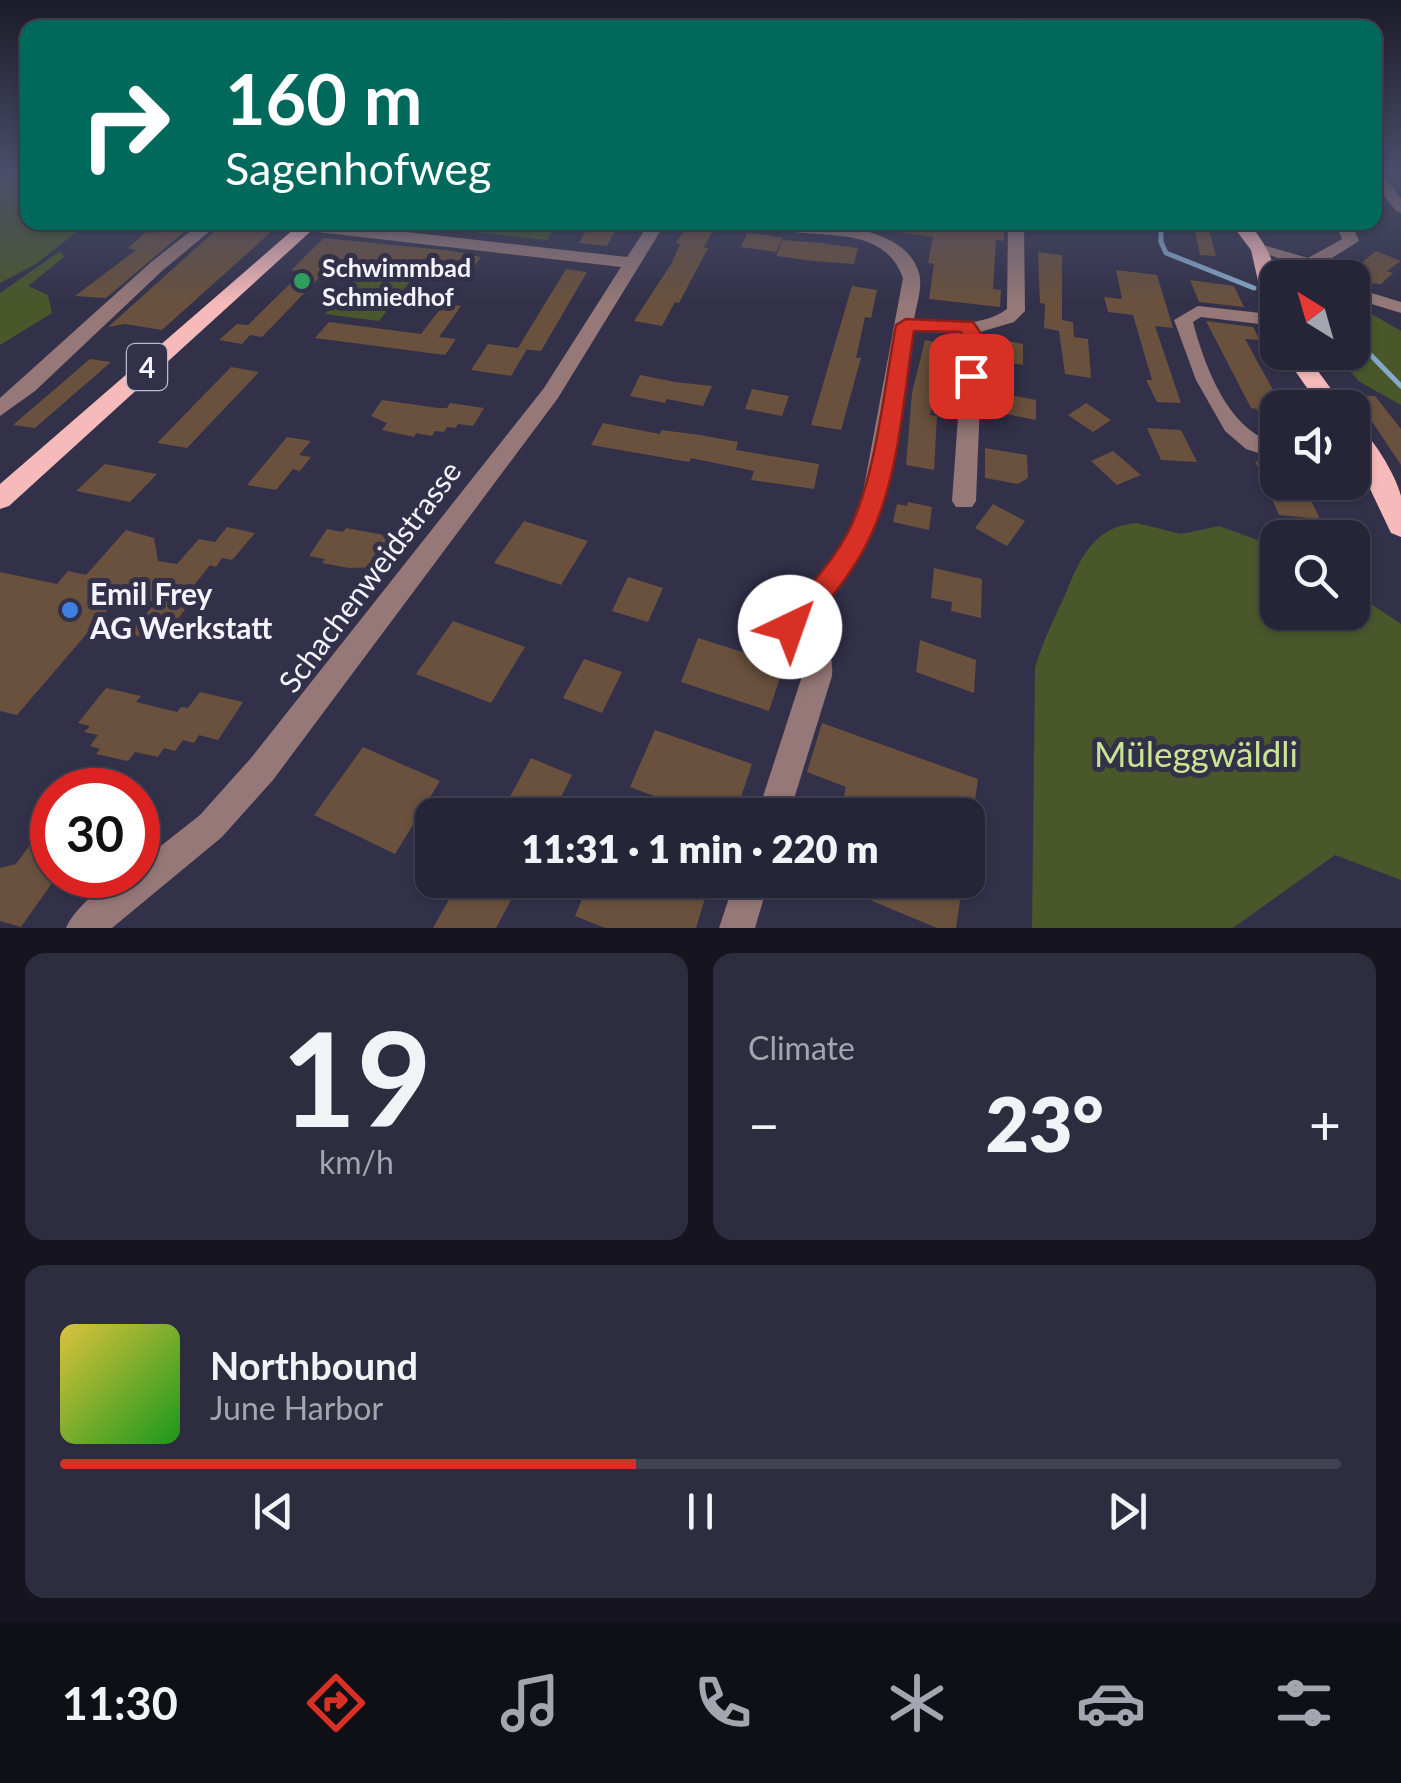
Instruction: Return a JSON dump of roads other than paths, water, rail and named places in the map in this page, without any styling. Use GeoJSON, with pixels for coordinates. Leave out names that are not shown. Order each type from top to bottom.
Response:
{"type":"FeatureCollection","features":[{"type":"Feature","properties":{"kind":"main road","name":"4"},"geometry":{"type":"LineString","coordinates":[[0,500],[304,230]]}},
{"type":"Feature","properties":{"kind":"main road"},"geometry":{"type":"LineString","coordinates":[[1244,230],[1260,250],[1262,260]]}},
{"type":"Feature","properties":{"kind":"main road"},"geometry":{"type":"LineString","coordinates":[[1370,475],[1401,526]]}},
{"type":"Feature","properties":{"kind":"street"},"geometry":{"type":"LineString","coordinates":[[0,409],[68,350],[133,283],[203,230]]}},
{"type":"Feature","properties":{"kind":"street"},"geometry":{"type":"LineString","coordinates":[[360,230],[632,263]]}},
{"type":"Feature","properties":{"kind":"street","name":"Schachenweidstrasse"},"geometry":{"type":"LineString","coordinates":[[84,928],[211,826],[262,769],[551,393],[653,230]]}},
{"type":"Feature","properties":{"kind":"street"},"geometry":{"type":"LineString","coordinates":[[778,798],[820,656],[813,644],[790,627],[830,582],[860,534],[875,492],[906,325],[912,278],[909,263],[870,230]]}},
{"type":"Feature","properties":{"kind":"street"},"geometry":{"type":"LineString","coordinates":[[906,325],[1005,322],[1016,312],[1016,230]]}},
{"type":"Feature","properties":{"kind":"street"},"geometry":{"type":"LineString","coordinates":[[1320,260],[1351,241],[1346,230]]}},
{"type":"Feature","properties":{"kind":"street"},"geometry":{"type":"LineString","coordinates":[[1260,250],[1293,260]]}},
{"type":"Feature","properties":{"kind":"street"},"geometry":{"type":"LineString","coordinates":[[1370,298],[1401,308]]}},
{"type":"Feature","properties":{"kind":"street"},"geometry":{"type":"LineString","coordinates":[[1260,321],[1198,311],[1183,320],[1207,379],[1233,426],[1260,446]]}},
{"type":"Feature","properties":{"kind":"street"},"geometry":{"type":"LineString","coordinates":[[964,500],[971,376],[978,352],[977,340],[966,326]]}},
{"type":"Feature","properties":{"kind":"street"},"geometry":{"type":"LineString","coordinates":[[738,928],[747,898]]}},
{"type":"Feature","properties":{"kind":"waterway"},"geometry":{"type":"LineString","coordinates":[[1161,230],[1166,253],[1254,288]]}},
{"type":"Feature","properties":{"kind":"waterway"},"geometry":{"type":"LineString","coordinates":[[1370,354],[1401,386]]}},
{"type":"Feature","properties":{"kind":"place","name":"Schwimmbad Schmiedhof"},"geometry":{"type":"Point","coordinates":[302,281]}},
{"type":"Feature","properties":{"kind":"place","name":"Emil Frey AG Werkstatt"},"geometry":{"type":"Point","coordinates":[70,610]}},
{"type":"Feature","properties":{"kind":"park label","name":"Müleggwäldli"},"geometry":{"type":"Point","coordinates":[1196,753]}}]}
